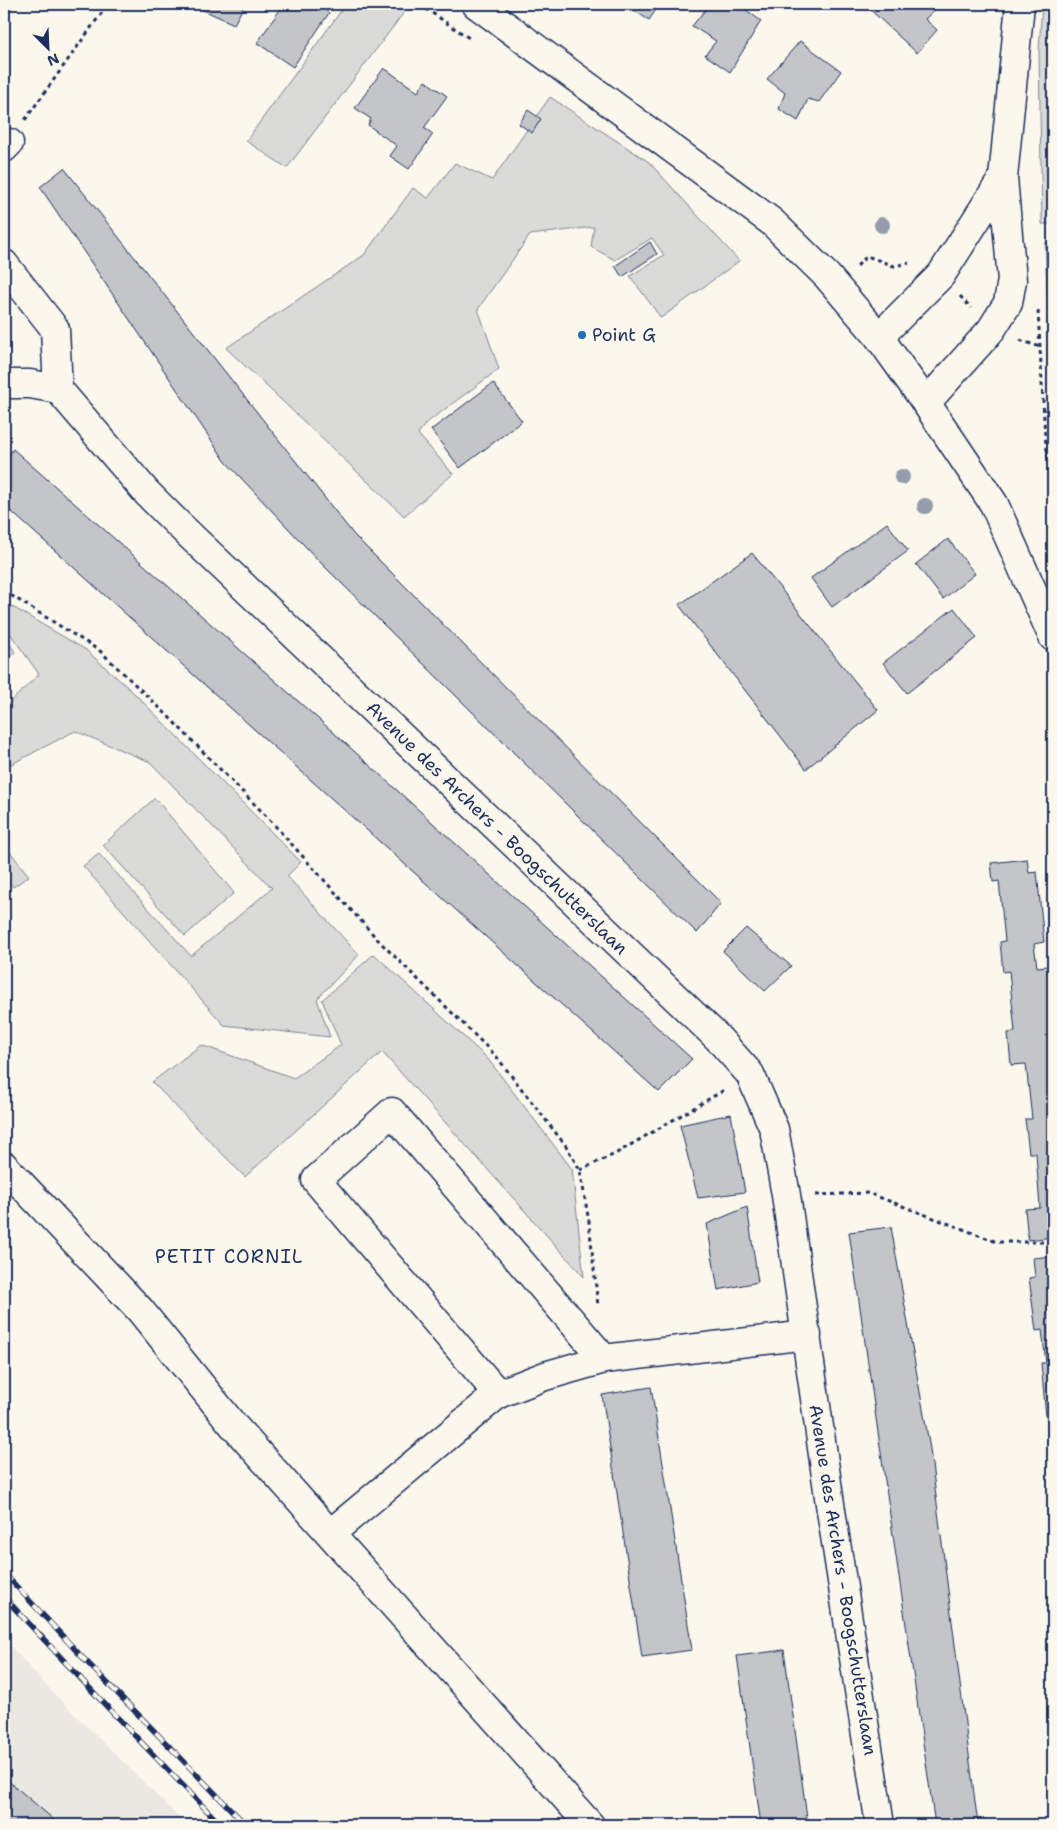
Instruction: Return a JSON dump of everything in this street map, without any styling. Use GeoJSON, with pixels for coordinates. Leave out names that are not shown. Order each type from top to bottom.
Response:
{"type":"FeatureCollection","features":[{"type":"Feature","properties":{"kind":"street"},"geometry":{"type":"LineString","coordinates":[[476,4],[772,222],[813,260],[879,336],[994,504],[1053,637]]}},
{"type":"Feature","properties":{"kind":"street"},"geometry":{"type":"LineString","coordinates":[[926,403],[992,330],[1008,302],[1012,280],[1003,178],[1020,4]]}},
{"type":"Feature","properties":{"kind":"street"},"geometry":{"type":"LineString","coordinates":[[879,336],[941,276],[1003,178]]}},
{"type":"Feature","properties":{"kind":"street"},"geometry":{"type":"LineString","coordinates":[[4,264],[54,329],[58,389],[30,384],[4,384]]}},
{"type":"Feature","properties":{"kind":"street","name":"Avenue des Archers - Boogschutterslaan"},"geometry":{"type":"LineString","coordinates":[[58,389],[147,492],[177,523],[717,1037],[750,1074],[774,1129],[786,1195],[830,1504],[880,1825]]}},
{"type":"Feature","properties":{"kind":"street"},"geometry":{"type":"LineString","coordinates":[[498,1394],[316,1180],[392,1112],[604,1359]]}},
{"type":"Feature","properties":{"kind":"street"},"geometry":{"type":"LineString","coordinates":[[4,1166],[140,1310],[233,1425],[590,1825]]}},
{"type":"Feature","properties":{"kind":"street"},"geometry":{"type":"LineString","coordinates":[[331,1533],[498,1394],[545,1376],[604,1359],[807,1334]]}},
{"type":"Feature","properties":{"kind":"path"},"geometry":{"type":"LineString","coordinates":[[6,146],[108,4]]}},
{"type":"Feature","properties":{"kind":"path"},"geometry":{"type":"LineString","coordinates":[[4,591],[100,651],[165,713],[268,818],[380,942],[496,1056],[566,1146],[580,1170],[589,1222],[598,1310]]}},
{"type":"Feature","properties":{"kind":"path"},"geometry":{"type":"LineString","coordinates":[[580,1170],[615,1154],[750,1074]]}},
{"type":"Feature","properties":{"kind":"path"},"geometry":{"type":"LineString","coordinates":[[786,1195],[868,1193],[997,1242],[1053,1242]]}},
{"type":"Feature","properties":{"kind":"shaded area"},"geometry":{"type":"Polygon","coordinates":[[[346,4],[403,4],[408,7],[287,168],[246,141],[346,4]]]}},
{"type":"Feature","properties":{"kind":"shaded area"},"geometry":{"type":"Polygon","coordinates":[[[1042,4],[1053,4],[1053,224],[1042,224],[1039,50],[1042,4]]]}},
{"type":"Feature","properties":{"kind":"shaded area"},"geometry":{"type":"Polygon","coordinates":[[[550,97],[649,162],[739,261],[661,318],[630,276],[664,255],[652,238],[615,260],[591,247],[594,227],[530,235],[478,309],[499,369],[425,424],[418,434],[453,474],[404,516],[226,348],[364,255],[413,188],[428,198],[455,163],[492,180],[550,97]]]}},
{"type":"Feature","properties":{"kind":"shaded area"},"geometry":{"type":"Polygon","coordinates":[[[1045,243],[1053,243],[1053,418],[1045,243]]]}},
{"type":"Feature","properties":{"kind":"shaded area"},"geometry":{"type":"Polygon","coordinates":[[[4,602],[86,650],[134,693],[301,862],[287,876],[359,955],[317,999],[330,1037],[224,1025],[83,866],[99,854],[191,956],[272,888],[150,762],[75,731],[4,768],[4,708],[39,674],[4,625],[4,602]]]}},
{"type":"Feature","properties":{"kind":"shaded area"},"geometry":{"type":"Polygon","coordinates":[[[4,635],[15,652],[4,662],[4,635]]]}},
{"type":"Feature","properties":{"kind":"shaded area"},"geometry":{"type":"Polygon","coordinates":[[[155,798],[234,893],[185,936],[103,845],[155,798]]]}},
{"type":"Feature","properties":{"kind":"shaded area"},"geometry":{"type":"Polygon","coordinates":[[[4,844],[29,876],[13,887],[4,876],[4,844]]]}},
{"type":"Feature","properties":{"kind":"shaded area"},"geometry":{"type":"Polygon","coordinates":[[[374,954],[488,1059],[572,1169],[584,1277],[382,1052],[245,1177],[152,1082],[201,1045],[294,1078],[341,1045],[322,1000],[374,954]]]}},
{"type":"Feature","properties":{"kind":"shaded area"},"geometry":{"type":"Polygon","coordinates":[[[4,1639],[56,1696],[187,1825],[4,1825],[4,1639]]]}},
{"type":"Feature","properties":{"kind":"building"},"geometry":{"type":"Polygon","coordinates":[[[190,4],[245,4],[234,24],[190,4]]]}},
{"type":"Feature","properties":{"kind":"building"},"geometry":{"type":"Polygon","coordinates":[[[284,4],[318,4],[329,13],[293,67],[257,43],[284,4]]]}},
{"type":"Feature","properties":{"kind":"building"},"geometry":{"type":"Polygon","coordinates":[[[623,4],[660,4],[649,20],[623,4]]]}},
{"type":"Feature","properties":{"kind":"building"},"geometry":{"type":"Polygon","coordinates":[[[710,4],[738,4],[761,21],[730,72],[705,55],[716,41],[692,26],[710,4]]]}},
{"type":"Feature","properties":{"kind":"building"},"geometry":{"type":"Polygon","coordinates":[[[864,4],[934,4],[938,7],[925,19],[937,30],[917,53],[864,4]]]}},
{"type":"Feature","properties":{"kind":"building"},"geometry":{"type":"Polygon","coordinates":[[[800,41],[841,71],[819,102],[808,99],[798,121],[779,109],[785,93],[767,79],[800,41]]]}},
{"type":"Feature","properties":{"kind":"building"},"geometry":{"type":"Polygon","coordinates":[[[384,68],[418,92],[425,81],[447,96],[424,128],[433,134],[409,169],[390,156],[397,146],[368,125],[371,119],[355,108],[384,68]]]}},
{"type":"Feature","properties":{"kind":"building"},"geometry":{"type":"Polygon","coordinates":[[[528,110],[541,119],[532,133],[519,124],[528,110]]]}},
{"type":"Feature","properties":{"kind":"building"},"geometry":{"type":"Polygon","coordinates":[[[64,168],[354,535],[721,903],[697,933],[320,562],[226,462],[40,187],[64,168]]]}},
{"type":"Feature","properties":{"kind":"building"},"geometry":{"type":"Polygon","coordinates":[[[650,242],[657,254],[622,277],[615,266],[650,242]]]}},
{"type":"Feature","properties":{"kind":"building"},"geometry":{"type":"Polygon","coordinates":[[[493,383],[522,421],[460,468],[431,430],[493,383]]]}},
{"type":"Feature","properties":{"kind":"building"},"geometry":{"type":"Polygon","coordinates":[[[13,449],[333,732],[692,1059],[659,1092],[4,505],[4,462],[13,449]]]}},
{"type":"Feature","properties":{"kind":"building"},"geometry":{"type":"Polygon","coordinates":[[[887,523],[908,551],[832,607],[811,578],[887,523]]]}},
{"type":"Feature","properties":{"kind":"building"},"geometry":{"type":"Polygon","coordinates":[[[948,539],[975,574],[943,599],[916,564],[948,539]]]}},
{"type":"Feature","properties":{"kind":"building"},"geometry":{"type":"Polygon","coordinates":[[[752,553],[878,710],[806,769],[679,605],[752,553]]]}},
{"type":"Feature","properties":{"kind":"building"},"geometry":{"type":"Polygon","coordinates":[[[954,608],[977,638],[907,693],[883,663],[954,608]]]}},
{"type":"Feature","properties":{"kind":"building"},"geometry":{"type":"Polygon","coordinates":[[[1027,859],[1029,873],[1037,872],[1044,942],[1034,944],[1037,967],[1048,966],[1053,1017],[1053,1033],[1050,1034],[1053,1051],[1053,1237],[1028,1240],[1025,1209],[1040,1208],[1036,1153],[1029,1153],[1025,1119],[1032,1119],[1026,1064],[1011,1065],[1008,1033],[1015,1032],[1009,971],[1003,972],[1000,942],[1005,941],[999,881],[993,882],[991,863],[1027,859]]]}},
{"type":"Feature","properties":{"kind":"building"},"geometry":{"type":"Polygon","coordinates":[[[746,928],[791,966],[765,991],[723,951],[746,928]]]}},
{"type":"Feature","properties":{"kind":"building"},"geometry":{"type":"Polygon","coordinates":[[[731,1114],[745,1192],[698,1198],[680,1125],[731,1114]]]}},
{"type":"Feature","properties":{"kind":"building"},"geometry":{"type":"Polygon","coordinates":[[[747,1207],[758,1282],[718,1290],[707,1224],[747,1207]]]}},
{"type":"Feature","properties":{"kind":"building"},"geometry":{"type":"Polygon","coordinates":[[[891,1227],[930,1449],[978,1825],[935,1825],[849,1232],[891,1227]]]}},
{"type":"Feature","properties":{"kind":"building"},"geometry":{"type":"Polygon","coordinates":[[[1053,1256],[1053,1416],[1046,1417],[1041,1363],[1046,1363],[1042,1330],[1036,1331],[1029,1278],[1035,1277],[1033,1258],[1053,1256]]]}},
{"type":"Feature","properties":{"kind":"building"},"geometry":{"type":"Polygon","coordinates":[[[651,1387],[692,1650],[642,1657],[602,1395],[651,1387]]]}},
{"type":"Feature","properties":{"kind":"building"},"geometry":{"type":"Polygon","coordinates":[[[784,1650],[808,1825],[761,1825],[737,1656],[784,1650]]]}},
{"type":"Feature","properties":{"kind":"building"},"geometry":{"type":"Polygon","coordinates":[[[4,1777],[60,1825],[4,1825],[4,1777]]]}},
{"type":"Feature","properties":{"kind":"railway"},"geometry":{"type":"LineString","coordinates":[[4,1573],[83,1658],[246,1825]]}},
{"type":"Feature","properties":{"kind":"railway"},"geometry":{"type":"LineString","coordinates":[[4,1597],[221,1825]]}},
{"type":"Feature","properties":{"kind":"place","name":"Point G"},"geometry":{"type":"Point","coordinates":[582,335]}},
{"type":"Feature","properties":{"kind":"district","name":"PETIT CORNIL"},"geometry":{"type":"Point","coordinates":[229,1256]}}]}
